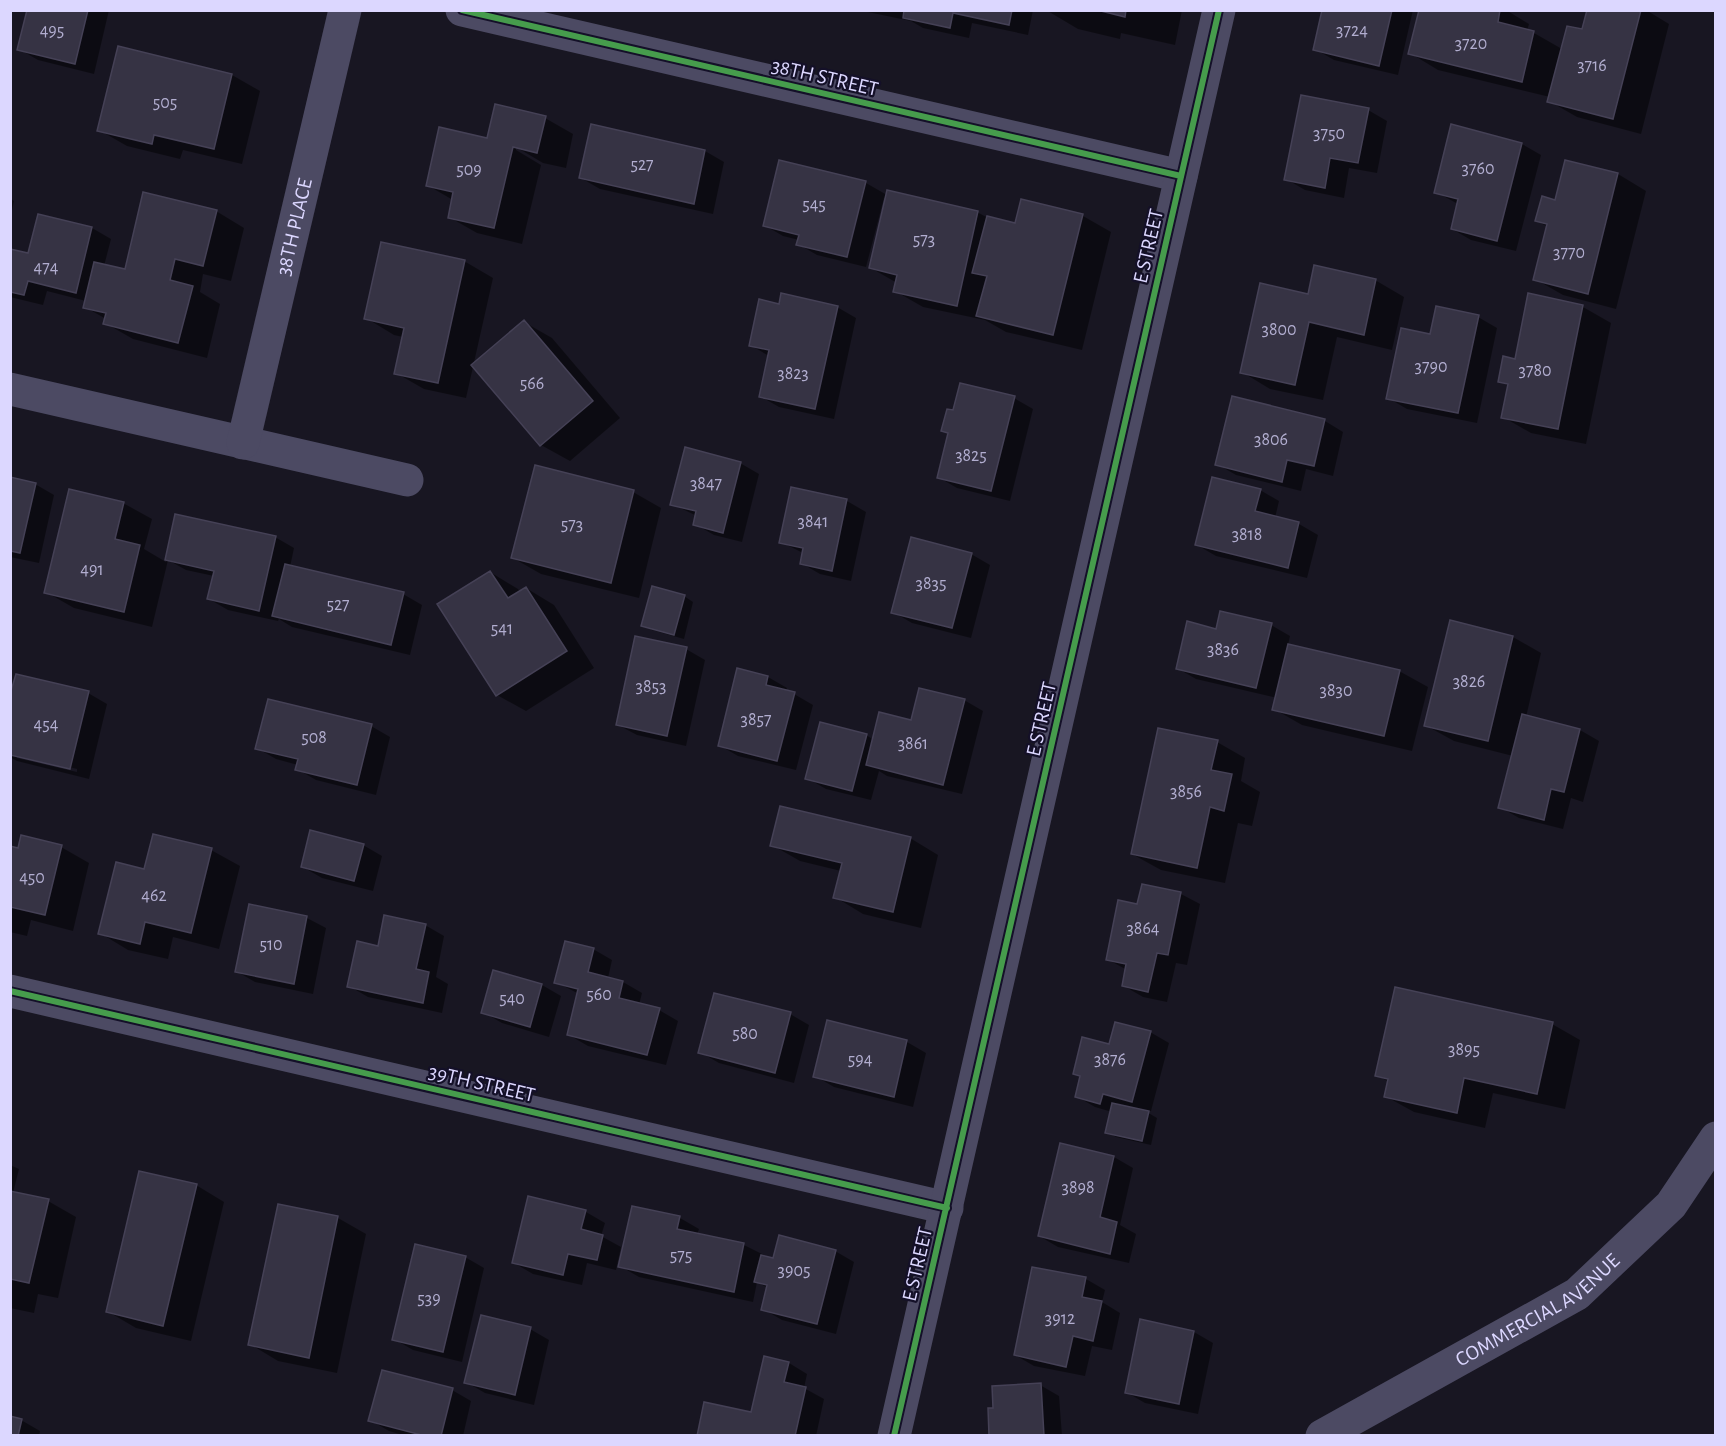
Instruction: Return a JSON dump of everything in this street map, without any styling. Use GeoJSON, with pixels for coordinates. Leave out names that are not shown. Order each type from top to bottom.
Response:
{"type":"FeatureCollection","features":[{"type":"Feature","properties":{"kind":"street","name":"38TH PLACE"},"geometry":{"type":"LineString","coordinates":[[243,443],[345,10]]}},
{"type":"Feature","properties":{"kind":"street","name":"38TH STREET"},"geometry":{"type":"LineString","coordinates":[[462,10],[1181,176]]}},
{"type":"Feature","properties":{"kind":"street","name":"E STREET"},"geometry":{"type":"LineString","coordinates":[[894,1436],[1219,10]]}},
{"type":"Feature","properties":{"kind":"street"},"geometry":{"type":"LineString","coordinates":[[10,389],[407,480]]}},
{"type":"Feature","properties":{"kind":"street","name":"39TH STREET"},"geometry":{"type":"LineString","coordinates":[[10,991],[947,1208]]}},
{"type":"Feature","properties":{"kind":"street","name":"COMMERCIAL AVENUE"},"geometry":{"type":"LineString","coordinates":[[1322,1436],[1577,1294],[1671,1205],[1716,1138]]}},
{"type":"Feature","properties":{"kind":"building"},"geometry":{"type":"Polygon","coordinates":[[[27,10],[88,10],[75,64],[17,50],[27,10]]]}},
{"type":"Feature","properties":{"kind":"building"},"geometry":{"type":"Polygon","coordinates":[[[904,10],[1012,10],[1009,25],[953,13],[950,28],[903,18],[904,10]]]}},
{"type":"Feature","properties":{"kind":"building"},"geometry":{"type":"Polygon","coordinates":[[[1097,10],[1126,10],[1125,17],[1097,10]]]}},
{"type":"Feature","properties":{"kind":"building"},"geometry":{"type":"Polygon","coordinates":[[[1322,10],[1392,10],[1379,66],[1313,50],[1322,10]]]}},
{"type":"Feature","properties":{"kind":"building"},"geometry":{"type":"Polygon","coordinates":[[[1419,10],[1500,10],[1498,22],[1534,31],[1522,82],[1408,54],[1419,10]]]}},
{"type":"Feature","properties":{"kind":"building"},"geometry":{"type":"Polygon","coordinates":[[[1587,10],[1641,10],[1613,119],[1547,102],[1567,26],[1582,29],[1587,10]]]}},
{"type":"Feature","properties":{"kind":"building"},"geometry":{"type":"Polygon","coordinates":[[[118,46],[232,74],[214,149],[154,135],[152,144],[97,131],[118,46]]]}},
{"type":"Feature","properties":{"kind":"building"},"geometry":{"type":"Polygon","coordinates":[[[1301,95],[1369,108],[1358,163],[1330,158],[1325,188],[1284,180],[1301,95]]]}},
{"type":"Feature","properties":{"kind":"building"},"geometry":{"type":"Polygon","coordinates":[[[495,104],[546,116],[537,153],[513,147],[494,228],[448,218],[453,192],[426,186],[439,127],[487,138],[495,104]]]}},
{"type":"Feature","properties":{"kind":"building"},"geometry":{"type":"Polygon","coordinates":[[[591,124],[705,150],[694,204],[579,178],[591,124]]]}},
{"type":"Feature","properties":{"kind":"building"},"geometry":{"type":"Polygon","coordinates":[[[1451,124],[1522,143],[1497,241],[1451,229],[1458,199],[1434,193],[1451,124]]]}},
{"type":"Feature","properties":{"kind":"building"},"geometry":{"type":"Polygon","coordinates":[[[779,160],[866,181],[847,257],[796,245],[799,235],[763,226],[779,160]]]}},
{"type":"Feature","properties":{"kind":"building"},"geometry":{"type":"Polygon","coordinates":[[[1565,160],[1618,173],[1588,294],[1533,280],[1547,224],[1535,221],[1542,196],[1555,200],[1565,160]]]}},
{"type":"Feature","properties":{"kind":"building"},"geometry":{"type":"Polygon","coordinates":[[[887,190],[978,211],[957,306],[893,292],[897,275],[869,268],[887,190]]]}},
{"type":"Feature","properties":{"kind":"building"},"geometry":{"type":"Polygon","coordinates":[[[143,192],[217,210],[203,266],[175,259],[170,280],[193,286],[178,343],[103,324],[106,313],[83,308],[94,262],[125,269],[143,192]]]}},
{"type":"Feature","properties":{"kind":"building"},"geometry":{"type":"Polygon","coordinates":[[[1021,199],[1083,214],[1053,335],[976,316],[987,276],[972,273],[987,216],[1015,223],[1021,199]]]}},
{"type":"Feature","properties":{"kind":"building"},"geometry":{"type":"Polygon","coordinates":[[[38,214],[92,227],[76,293],[28,281],[24,295],[10,292],[10,249],[28,253],[38,214]]]}},
{"type":"Feature","properties":{"kind":"building"},"geometry":{"type":"Polygon","coordinates":[[[381,242],[465,260],[438,383],[394,374],[404,328],[364,319],[381,242]]]}},
{"type":"Feature","properties":{"kind":"building"},"geometry":{"type":"Polygon","coordinates":[[[1314,265],[1376,279],[1364,335],[1309,322],[1295,385],[1240,373],[1260,283],[1308,294],[1314,265]]]}},
{"type":"Feature","properties":{"kind":"building"},"geometry":{"type":"Polygon","coordinates":[[[781,293],[838,306],[815,409],[759,397],[769,350],[749,346],[759,299],[779,304],[781,293]]]}},
{"type":"Feature","properties":{"kind":"building"},"geometry":{"type":"Polygon","coordinates":[[[1528,293],[1583,305],[1558,429],[1501,418],[1508,384],[1498,382],[1503,356],[1515,359],[1528,293]]]}},
{"type":"Feature","properties":{"kind":"building"},"geometry":{"type":"Polygon","coordinates":[[[1436,306],[1479,315],[1458,413],[1386,399],[1401,328],[1430,334],[1436,306]]]}},
{"type":"Feature","properties":{"kind":"building"},"geometry":{"type":"Polygon","coordinates":[[[524,320],[593,401],[540,446],[471,365],[524,320]]]}},
{"type":"Feature","properties":{"kind":"building"},"geometry":{"type":"Polygon","coordinates":[[[960,383],[1015,396],[991,491],[937,478],[948,433],[941,431],[947,409],[953,410],[960,383]]]}},
{"type":"Feature","properties":{"kind":"building"},"geometry":{"type":"Polygon","coordinates":[[[1232,396],[1325,419],[1314,466],[1287,460],[1282,482],[1215,465],[1232,396]]]}},
{"type":"Feature","properties":{"kind":"building"},"geometry":{"type":"Polygon","coordinates":[[[685,447],[741,462],[723,533],[693,525],[696,511],[670,505],[685,447]]]}},
{"type":"Feature","properties":{"kind":"building"},"geometry":{"type":"Polygon","coordinates":[[[535,465],[634,490],[611,583],[511,558],[535,465]]]}},
{"type":"Feature","properties":{"kind":"building"},"geometry":{"type":"Polygon","coordinates":[[[10,477],[36,483],[20,553],[10,551],[10,477]]]}},
{"type":"Feature","properties":{"kind":"building"},"geometry":{"type":"Polygon","coordinates":[[[1212,477],[1261,489],[1255,511],[1299,522],[1288,568],[1195,545],[1212,477]]]}},
{"type":"Feature","properties":{"kind":"building"},"geometry":{"type":"Polygon","coordinates":[[[791,487],[847,499],[832,571],[800,564],[803,548],[779,543],[791,487]]]}},
{"type":"Feature","properties":{"kind":"building"},"geometry":{"type":"Polygon","coordinates":[[[69,489],[124,502],[115,539],[140,545],[124,612],[44,593],[69,489]]]}},
{"type":"Feature","properties":{"kind":"building"},"geometry":{"type":"Polygon","coordinates":[[[175,514],[276,536],[259,611],[207,599],[214,571],[165,560],[175,514]]]}},
{"type":"Feature","properties":{"kind":"building"},"geometry":{"type":"Polygon","coordinates":[[[911,537],[972,553],[952,628],[891,613],[911,537]]]}},
{"type":"Feature","properties":{"kind":"building"},"geometry":{"type":"Polygon","coordinates":[[[285,564],[404,592],[391,645],[272,616],[285,564]]]}},
{"type":"Feature","properties":{"kind":"building"},"geometry":{"type":"Polygon","coordinates":[[[490,571],[508,598],[526,587],[567,651],[496,696],[437,604],[490,571]]]}},
{"type":"Feature","properties":{"kind":"building"},"geometry":{"type":"Polygon","coordinates":[[[652,586],[685,595],[674,635],[641,626],[652,586]]]}},
{"type":"Feature","properties":{"kind":"building"},"geometry":{"type":"Polygon","coordinates":[[[1220,611],[1272,623],[1256,688],[1176,669],[1187,621],[1216,629],[1220,611]]]}},
{"type":"Feature","properties":{"kind":"building"},"geometry":{"type":"Polygon","coordinates":[[[1450,620],[1513,636],[1488,741],[1424,726],[1450,620]]]}},
{"type":"Feature","properties":{"kind":"building"},"geometry":{"type":"Polygon","coordinates":[[[635,636],[687,647],[667,736],[616,725],[635,636]]]}},
{"type":"Feature","properties":{"kind":"building"},"geometry":{"type":"Polygon","coordinates":[[[1288,644],[1400,670],[1384,736],[1272,710],[1288,644]]]}},
{"type":"Feature","properties":{"kind":"building"},"geometry":{"type":"Polygon","coordinates":[[[737,668],[768,676],[766,685],[795,692],[777,761],[718,746],[737,668]]]}},
{"type":"Feature","properties":{"kind":"building"},"geometry":{"type":"Polygon","coordinates":[[[16,674],[89,691],[70,769],[10,755],[10,694],[16,674]]]}},
{"type":"Feature","properties":{"kind":"building"},"geometry":{"type":"Polygon","coordinates":[[[919,688],[965,699],[943,785],[866,765],[879,712],[911,720],[919,688]]]}},
{"type":"Feature","properties":{"kind":"building"},"geometry":{"type":"Polygon","coordinates":[[[268,699],[372,724],[357,785],[295,770],[298,759],[255,749],[268,699]]]}},
{"type":"Feature","properties":{"kind":"building"},"geometry":{"type":"Polygon","coordinates":[[[1522,714],[1580,729],[1564,792],[1551,789],[1544,820],[1498,808],[1522,714]]]}},
{"type":"Feature","properties":{"kind":"building"},"geometry":{"type":"Polygon","coordinates":[[[820,722],[867,734],[852,791],[805,779],[820,722]]]}},
{"type":"Feature","properties":{"kind":"building"},"geometry":{"type":"Polygon","coordinates":[[[1158,728],[1218,740],[1211,770],[1232,774],[1224,811],[1210,807],[1197,868],[1131,854],[1158,728]]]}},
{"type":"Feature","properties":{"kind":"building"},"geometry":{"type":"Polygon","coordinates":[[[780,806],[911,837],[893,912],[833,898],[842,863],[770,846],[780,806]]]}},
{"type":"Feature","properties":{"kind":"building"},"geometry":{"type":"Polygon","coordinates":[[[310,830],[364,844],[354,881],[301,867],[310,830]]]}},
{"type":"Feature","properties":{"kind":"building"},"geometry":{"type":"Polygon","coordinates":[[[153,834],[212,848],[191,933],[145,922],[140,944],[98,934],[116,862],[144,869],[153,834]]]}},
{"type":"Feature","properties":{"kind":"building"},"geometry":{"type":"Polygon","coordinates":[[[21,835],[62,845],[45,915],[10,907],[10,846],[18,848],[21,835]]]}},
{"type":"Feature","properties":{"kind":"building"},"geometry":{"type":"Polygon","coordinates":[[[1142,884],[1181,892],[1168,955],[1157,953],[1148,992],[1122,986],[1126,964],[1106,960],[1118,900],[1137,904],[1142,884]]]}},
{"type":"Feature","properties":{"kind":"building"},"geometry":{"type":"Polygon","coordinates":[[[249,904],[307,916],[294,984],[235,972],[249,904]]]}},
{"type":"Feature","properties":{"kind":"building"},"geometry":{"type":"Polygon","coordinates":[[[384,915],[426,924],[416,969],[429,972],[423,1003],[347,987],[357,941],[378,946],[384,915]]]}},
{"type":"Feature","properties":{"kind":"building"},"geometry":{"type":"Polygon","coordinates":[[[565,941],[594,948],[588,972],[623,981],[619,998],[660,1008],[647,1055],[567,1035],[578,989],[554,983],[565,941]]]}},
{"type":"Feature","properties":{"kind":"building"},"geometry":{"type":"Polygon","coordinates":[[[493,970],[542,984],[530,1027],[481,1013],[493,970]]]}},
{"type":"Feature","properties":{"kind":"building"},"geometry":{"type":"Polygon","coordinates":[[[1395,987],[1553,1022],[1537,1094],[1464,1078],[1457,1113],[1384,1097],[1388,1079],[1375,1076],[1395,987]]]}},
{"type":"Feature","properties":{"kind":"building"},"geometry":{"type":"Polygon","coordinates":[[[714,993],[791,1012],[775,1073],[698,1053],[714,993]]]}},
{"type":"Feature","properties":{"kind":"building"},"geometry":{"type":"Polygon","coordinates":[[[827,1020],[907,1040],[894,1097],[813,1077],[827,1020]]]}},
{"type":"Feature","properties":{"kind":"building"},"geometry":{"type":"Polygon","coordinates":[[[1115,1022],[1151,1031],[1132,1102],[1103,1094],[1100,1104],[1075,1097],[1080,1076],[1073,1074],[1082,1037],[1109,1044],[1115,1022]]]}},
{"type":"Feature","properties":{"kind":"building"},"geometry":{"type":"Polygon","coordinates":[[[1112,1103],[1149,1111],[1142,1141],[1105,1133],[1112,1103]]]}},
{"type":"Feature","properties":{"kind":"building"},"geometry":{"type":"Polygon","coordinates":[[[1060,1143],[1114,1156],[1100,1217],[1117,1222],[1110,1254],[1038,1236],[1060,1143]]]}},
{"type":"Feature","properties":{"kind":"building"},"geometry":{"type":"Polygon","coordinates":[[[139,1171],[197,1184],[163,1326],[106,1312],[139,1171]]]}},
{"type":"Feature","properties":{"kind":"building"},"geometry":{"type":"Polygon","coordinates":[[[10,1191],[49,1199],[29,1283],[10,1279],[10,1191]]]}},
{"type":"Feature","properties":{"kind":"building"},"geometry":{"type":"Polygon","coordinates":[[[528,1196],[586,1210],[581,1229],[603,1235],[597,1260],[568,1254],[563,1275],[512,1263],[528,1196]]]}},
{"type":"Feature","properties":{"kind":"building"},"geometry":{"type":"Polygon","coordinates":[[[278,1204],[338,1216],[309,1358],[248,1345],[278,1204]]]}},
{"type":"Feature","properties":{"kind":"building"},"geometry":{"type":"Polygon","coordinates":[[[632,1206],[680,1216],[677,1229],[744,1243],[734,1292],[618,1267],[632,1206]]]}},
{"type":"Feature","properties":{"kind":"building"},"geometry":{"type":"Polygon","coordinates":[[[779,1235],[836,1250],[817,1324],[761,1310],[767,1285],[754,1282],[761,1255],[773,1258],[779,1235]]]}},
{"type":"Feature","properties":{"kind":"building"},"geometry":{"type":"Polygon","coordinates":[[[415,1244],[466,1256],[443,1352],[392,1340],[415,1244]]]}},
{"type":"Feature","properties":{"kind":"building"},"geometry":{"type":"Polygon","coordinates":[[[1032,1267],[1086,1277],[1082,1297],[1102,1301],[1093,1341],[1073,1336],[1066,1367],[1014,1355],[1032,1267]]]}},
{"type":"Feature","properties":{"kind":"building"},"geometry":{"type":"Polygon","coordinates":[[[481,1315],[531,1327],[515,1395],[464,1383],[481,1315]]]}},
{"type":"Feature","properties":{"kind":"building"},"geometry":{"type":"Polygon","coordinates":[[[1140,1319],[1194,1331],[1179,1404],[1125,1393],[1140,1319]]]}},
{"type":"Feature","properties":{"kind":"building"},"geometry":{"type":"Polygon","coordinates":[[[764,1356],[789,1362],[784,1382],[806,1387],[795,1436],[697,1436],[704,1402],[751,1412],[764,1356]]]}},
{"type":"Feature","properties":{"kind":"building"},"geometry":{"type":"Polygon","coordinates":[[[382,1370],[453,1388],[441,1436],[425,1436],[368,1421],[382,1370]]]}},
{"type":"Feature","properties":{"kind":"building"},"geometry":{"type":"Polygon","coordinates":[[[1041,1383],[1044,1436],[989,1436],[988,1408],[993,1408],[992,1386],[1041,1383]]]}},
{"type":"Feature","properties":{"kind":"building"},"geometry":{"type":"Polygon","coordinates":[[[10,1416],[22,1419],[18,1436],[10,1436],[10,1416]]]}},
{"type":"Feature","properties":{"kind":"cycle path"},"geometry":{"type":"LineString","coordinates":[[462,10],[1181,176]]}},
{"type":"Feature","properties":{"kind":"cycle path"},"geometry":{"type":"LineString","coordinates":[[894,1436],[1219,10]]}},
{"type":"Feature","properties":{"kind":"cycle path"},"geometry":{"type":"LineString","coordinates":[[10,991],[947,1208]]}}]}
